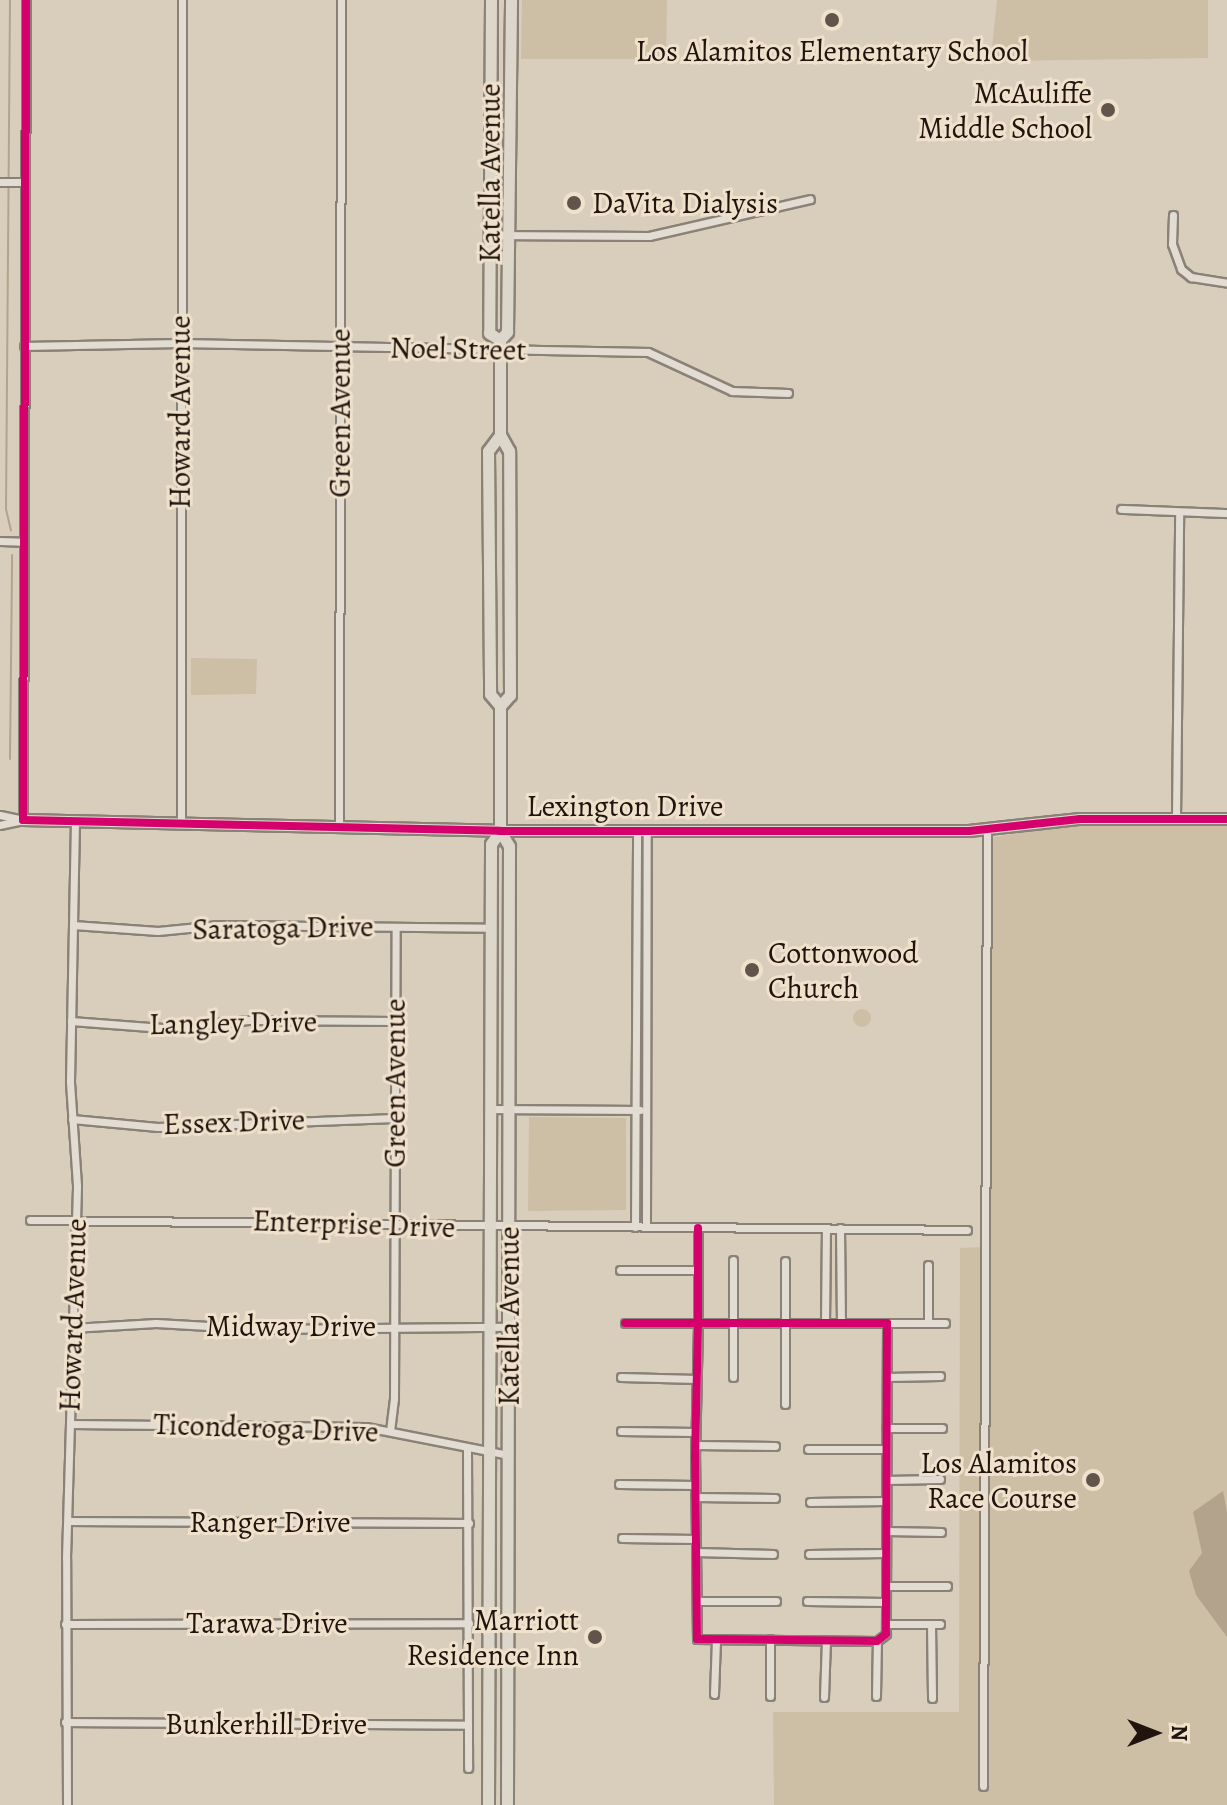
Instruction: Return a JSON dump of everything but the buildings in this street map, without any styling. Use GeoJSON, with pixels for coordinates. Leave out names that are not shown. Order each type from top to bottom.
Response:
{"type":"FeatureCollection","features":[{"type":"Feature","properties":{"kind":"main road","name":"Katella Avenue"},"geometry":{"type":"LineString","coordinates":[[491,0],[489,333],[500,344]]}},
{"type":"Feature","properties":{"kind":"main road","name":"Katella Avenue"},"geometry":{"type":"LineString","coordinates":[[500,706],[510,695],[509,451],[500,435],[500,344],[507,332],[511,0]]}},
{"type":"Feature","properties":{"kind":"main road","name":"Katella Avenue"},"geometry":{"type":"LineString","coordinates":[[500,435],[488,451],[488,466],[490,694],[500,706],[500,831],[509,846],[507,1805]]}},
{"type":"Feature","properties":{"kind":"main road","name":"Katella Avenue"},"geometry":{"type":"LineString","coordinates":[[488,1805],[491,844],[500,831]]}},
{"type":"Feature","properties":{"kind":"street"},"geometry":{"type":"LineString","coordinates":[[23,820],[26,0]]}},
{"type":"Feature","properties":{"kind":"street","name":"Howard Avenue"},"geometry":{"type":"LineString","coordinates":[[181,824],[182,0]]}},
{"type":"Feature","properties":{"kind":"street","name":"Green Avenue"},"geometry":{"type":"LineString","coordinates":[[339,825],[341,0]]}},
{"type":"Feature","properties":{"kind":"street"},"geometry":{"type":"LineString","coordinates":[[0,182],[25,182]]}},
{"type":"Feature","properties":{"kind":"street"},"geometry":{"type":"LineString","coordinates":[[488,235],[649,236],[810,199]]}},
{"type":"Feature","properties":{"kind":"street"},"geometry":{"type":"LineString","coordinates":[[1173,215],[1172,244],[1181,269],[1204,281],[1227,283]]}},
{"type":"Feature","properties":{"kind":"street","name":"Noel Street"},"geometry":{"type":"LineString","coordinates":[[24,346],[500,344],[648,352],[732,391],[788,393]]}},
{"type":"Feature","properties":{"kind":"street"},"geometry":{"type":"LineString","coordinates":[[1121,509],[1227,513]]}},
{"type":"Feature","properties":{"kind":"street"},"geometry":{"type":"LineString","coordinates":[[1176,818],[1179,512]]}},
{"type":"Feature","properties":{"kind":"street"},"geometry":{"type":"LineString","coordinates":[[0,541],[23,542]]}},
{"type":"Feature","properties":{"kind":"street","name":"Lexington Drive"},"geometry":{"type":"LineString","coordinates":[[0,815],[75,824],[339,825],[500,831],[987,829],[1080,819],[1227,819]]}},
{"type":"Feature","properties":{"kind":"street","name":"Lexington Drive"},"geometry":{"type":"LineString","coordinates":[[0,825],[23,820]]}},
{"type":"Feature","properties":{"kind":"street","name":"Howard Avenue"},"geometry":{"type":"LineString","coordinates":[[67,1805],[65,1624],[76,1217],[71,1021],[75,824]]}},
{"type":"Feature","properties":{"kind":"street"},"geometry":{"type":"LineString","coordinates":[[983,1786],[987,829]]}},
{"type":"Feature","properties":{"kind":"street"},"geometry":{"type":"LineString","coordinates":[[635,1227],[642,830]]}},
{"type":"Feature","properties":{"kind":"street"},"geometry":{"type":"LineString","coordinates":[[642,830],[646,1227]]}},
{"type":"Feature","properties":{"kind":"street","name":"Saratoga Drive"},"geometry":{"type":"LineString","coordinates":[[73,925],[158,931],[219,925],[492,928]]}},
{"type":"Feature","properties":{"kind":"street","name":"Green Avenue"},"geometry":{"type":"LineString","coordinates":[[390,1431],[394,1327],[396,927]]}},
{"type":"Feature","properties":{"kind":"street","name":"Langley Drive"},"geometry":{"type":"LineString","coordinates":[[71,1021],[163,1028],[249,1020],[395,1021]]}},
{"type":"Feature","properties":{"kind":"street"},"geometry":{"type":"LineString","coordinates":[[491,1109],[646,1110]]}},
{"type":"Feature","properties":{"kind":"street","name":"Essex Drive"},"geometry":{"type":"LineString","coordinates":[[72,1119],[158,1127],[395,1118]]}},
{"type":"Feature","properties":{"kind":"street","name":"Enterprise Drive"},"geometry":{"type":"LineString","coordinates":[[30,1220],[76,1217],[491,1227],[967,1230]]}},
{"type":"Feature","properties":{"kind":"street"},"geometry":{"type":"LineString","coordinates":[[698,1228],[695,1432],[697,1639],[877,1641],[886,1634],[887,1323]]}},
{"type":"Feature","properties":{"kind":"street"},"geometry":{"type":"LineString","coordinates":[[825,1323],[826,1228]]}},
{"type":"Feature","properties":{"kind":"street"},"geometry":{"type":"LineString","coordinates":[[840,1228],[841,1323]]}},
{"type":"Feature","properties":{"kind":"street"},"geometry":{"type":"LineString","coordinates":[[733,1260],[733,1377]]}},
{"type":"Feature","properties":{"kind":"street"},"geometry":{"type":"LineString","coordinates":[[785,1261],[785,1404]]}},
{"type":"Feature","properties":{"kind":"street"},"geometry":{"type":"LineString","coordinates":[[928,1265],[928,1323]]}},
{"type":"Feature","properties":{"kind":"street"},"geometry":{"type":"LineString","coordinates":[[620,1270],[698,1270]]}},
{"type":"Feature","properties":{"kind":"street","name":"Midway Drive"},"geometry":{"type":"LineString","coordinates":[[72,1328],[156,1323],[261,1329],[509,1327]]}},
{"type":"Feature","properties":{"kind":"street"},"geometry":{"type":"LineString","coordinates":[[625,1323],[945,1323]]}},
{"type":"Feature","properties":{"kind":"street"},"geometry":{"type":"LineString","coordinates":[[887,1377],[940,1376]]}},
{"type":"Feature","properties":{"kind":"street"},"geometry":{"type":"LineString","coordinates":[[621,1377],[697,1379]]}},
{"type":"Feature","properties":{"kind":"street","name":"Ticonderoga Drive"},"geometry":{"type":"LineString","coordinates":[[70,1424],[390,1431],[509,1455]]}},
{"type":"Feature","properties":{"kind":"street"},"geometry":{"type":"LineString","coordinates":[[886,1428],[942,1428]]}},
{"type":"Feature","properties":{"kind":"street"},"geometry":{"type":"LineString","coordinates":[[621,1431],[695,1432]]}},
{"type":"Feature","properties":{"kind":"street"},"geometry":{"type":"LineString","coordinates":[[695,1445],[775,1446]]}},
{"type":"Feature","properties":{"kind":"street"},"geometry":{"type":"LineString","coordinates":[[467,1448],[468,1768]]}},
{"type":"Feature","properties":{"kind":"street"},"geometry":{"type":"LineString","coordinates":[[808,1449],[886,1449]]}},
{"type":"Feature","properties":{"kind":"street"},"geometry":{"type":"LineString","coordinates":[[886,1480],[940,1479]]}},
{"type":"Feature","properties":{"kind":"street"},"geometry":{"type":"LineString","coordinates":[[619,1484],[695,1485]]}},
{"type":"Feature","properties":{"kind":"street"},"geometry":{"type":"LineString","coordinates":[[695,1497],[775,1498]]}},
{"type":"Feature","properties":{"kind":"street"},"geometry":{"type":"LineString","coordinates":[[810,1502],[886,1501]]}},
{"type":"Feature","properties":{"kind":"street","name":"Ranger Drive"},"geometry":{"type":"LineString","coordinates":[[70,1521],[469,1523]]}},
{"type":"Feature","properties":{"kind":"street"},"geometry":{"type":"LineString","coordinates":[[886,1531],[941,1532]]}},
{"type":"Feature","properties":{"kind":"street"},"geometry":{"type":"LineString","coordinates":[[622,1538],[696,1539]]}},
{"type":"Feature","properties":{"kind":"street"},"geometry":{"type":"LineString","coordinates":[[696,1552],[773,1554]]}},
{"type":"Feature","properties":{"kind":"street"},"geometry":{"type":"LineString","coordinates":[[809,1554],[886,1553]]}},
{"type":"Feature","properties":{"kind":"street"},"geometry":{"type":"LineString","coordinates":[[886,1586],[947,1586]]}},
{"type":"Feature","properties":{"kind":"street"},"geometry":{"type":"LineString","coordinates":[[697,1601],[776,1601]]}},
{"type":"Feature","properties":{"kind":"street"},"geometry":{"type":"LineString","coordinates":[[807,1601],[886,1602]]}},
{"type":"Feature","properties":{"kind":"street","name":"Tarawa Drive"},"geometry":{"type":"LineString","coordinates":[[65,1624],[469,1623]]}},
{"type":"Feature","properties":{"kind":"street"},"geometry":{"type":"LineString","coordinates":[[886,1624],[940,1624]]}},
{"type":"Feature","properties":{"kind":"street"},"geometry":{"type":"LineString","coordinates":[[931,1624],[932,1698]]}},
{"type":"Feature","properties":{"kind":"street"},"geometry":{"type":"LineString","coordinates":[[714,1694],[716,1639]]}},
{"type":"Feature","properties":{"kind":"street"},"geometry":{"type":"LineString","coordinates":[[770,1639],[770,1696]]}},
{"type":"Feature","properties":{"kind":"street"},"geometry":{"type":"LineString","coordinates":[[824,1697],[826,1640]]}},
{"type":"Feature","properties":{"kind":"street"},"geometry":{"type":"LineString","coordinates":[[876,1696],[877,1641]]}},
{"type":"Feature","properties":{"kind":"street","name":"Bunkerhill Drive"},"geometry":{"type":"LineString","coordinates":[[65,1722],[468,1725]]}},
{"type":"Feature","properties":{"kind":"shaded area"},"geometry":{"type":"Polygon","coordinates":[[[522,0],[667,0],[666,59],[521,59],[522,0]]]}},
{"type":"Feature","properties":{"kind":"shaded area"},"geometry":{"type":"Polygon","coordinates":[[[997,0],[1208,0],[1208,58],[1002,61],[991,57],[997,0]]]}},
{"type":"Feature","properties":{"kind":"shaded area"},"geometry":{"type":"Polygon","coordinates":[[[191,658],[257,659],[256,694],[191,695],[191,658]]]}},
{"type":"Feature","properties":{"kind":"shaded area","name":"Los Alamitos Race Course"},"geometry":{"type":"Polygon","coordinates":[[[1079,823],[1227,825],[1227,1805],[774,1805],[773,1712],[959,1712],[960,1248],[982,1247],[983,839],[1079,823]]]}},
{"type":"Feature","properties":{"kind":"shaded area"},"geometry":{"type":"Polygon","coordinates":[[[862,1009],[871,1018],[862,1027],[853,1018],[862,1009]]]}},
{"type":"Feature","properties":{"kind":"shaded area"},"geometry":{"type":"Polygon","coordinates":[[[529,1117],[626,1118],[626,1210],[528,1211],[529,1117]]]}},
{"type":"Feature","properties":{"kind":"shaded area"},"geometry":{"type":"Polygon","coordinates":[[[1223,1491],[1227,1512],[1227,1637],[1196,1595],[1189,1571],[1202,1553],[1193,1512],[1223,1491]]]}},
{"type":"Feature","properties":{"kind":"waterway"},"geometry":{"type":"LineString","coordinates":[[10,0],[6,509],[11,530]]}},
{"type":"Feature","properties":{"kind":"waterway"},"geometry":{"type":"LineString","coordinates":[[10,759],[12,555]]}},
{"type":"Feature","properties":{"kind":"cycle path"},"geometry":{"type":"LineString","coordinates":[[26,0],[23,820],[500,831],[969,831],[1080,819],[1227,819]]}},
{"type":"Feature","properties":{"kind":"cycle path"},"geometry":{"type":"LineString","coordinates":[[625,1323],[887,1323],[886,1634],[877,1641],[697,1639],[695,1458],[698,1323],[698,1228]]}},
{"type":"Feature","properties":{"kind":"place","name":"Los Alamitos Elementary School"},"geometry":{"type":"Point","coordinates":[832,20]}},
{"type":"Feature","properties":{"kind":"place","name":"McAuliffe Middle School"},"geometry":{"type":"Point","coordinates":[1108,110]}},
{"type":"Feature","properties":{"kind":"place","name":"DaVita Dialysis"},"geometry":{"type":"Point","coordinates":[574,203]}},
{"type":"Feature","properties":{"kind":"place","name":"Cottonwood Church"},"geometry":{"type":"Point","coordinates":[752,970]}},
{"type":"Feature","properties":{"kind":"place","name":"Los Alamitos Race Course"},"geometry":{"type":"Point","coordinates":[1093,1480]}},
{"type":"Feature","properties":{"kind":"place","name":"Marriott Residence Inn"},"geometry":{"type":"Point","coordinates":[595,1637]}}]}
